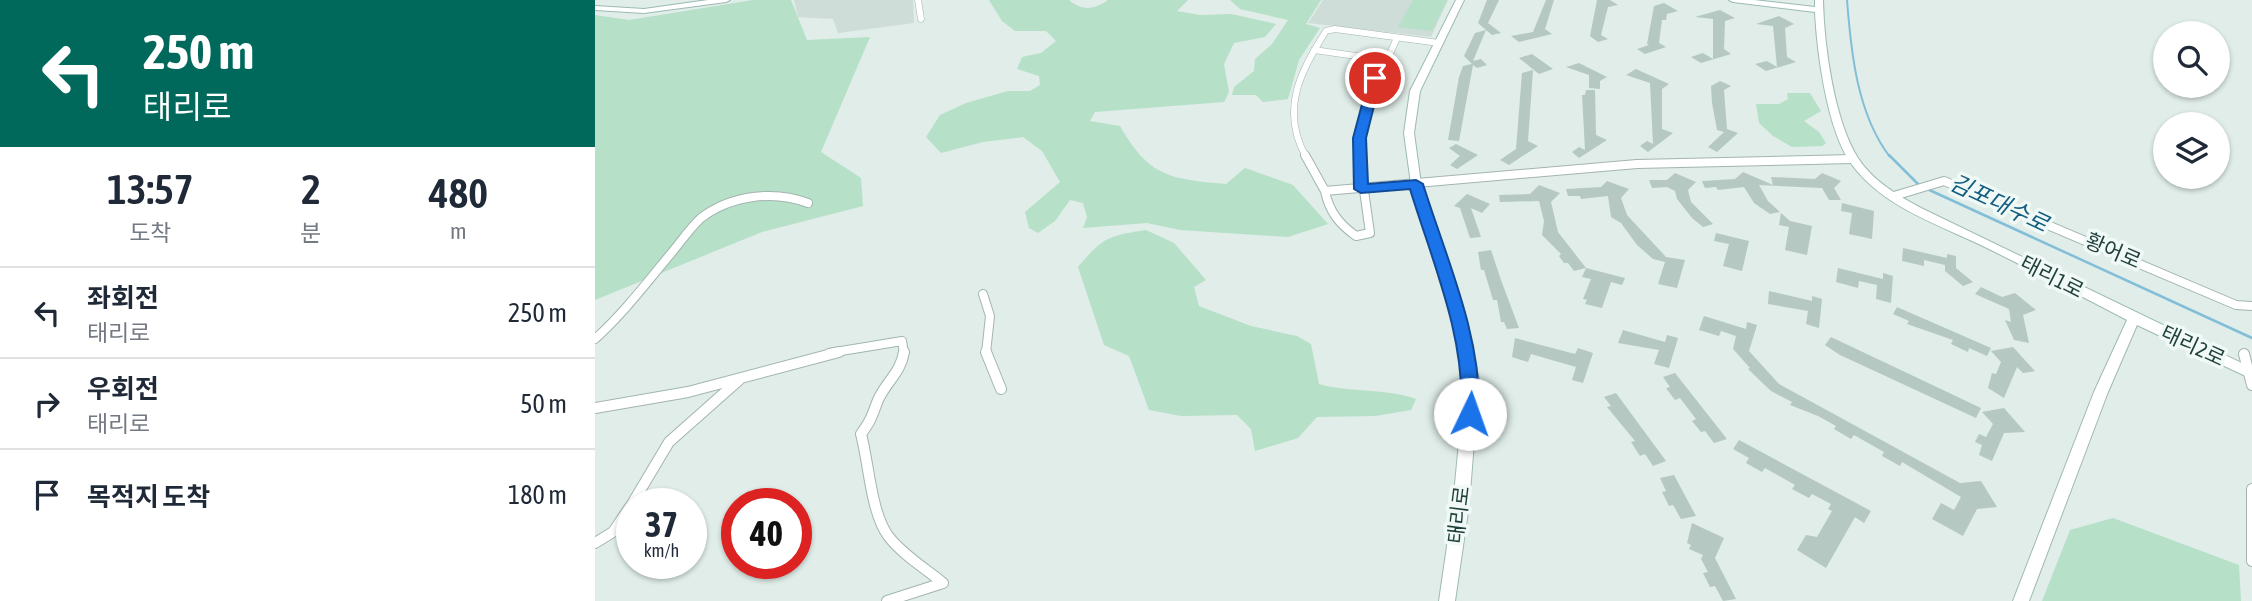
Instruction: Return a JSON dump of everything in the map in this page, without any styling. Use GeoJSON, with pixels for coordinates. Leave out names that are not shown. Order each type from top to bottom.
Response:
{"type":"FeatureCollection","features":[{"type":"Feature","properties":{"kind":"street"},"geometry":{"type":"LineString","coordinates":[[595,8],[644,11],[726,0]]}},
{"type":"Feature","properties":{"kind":"street"},"geometry":{"type":"LineString","coordinates":[[918,0],[921,19]]}},
{"type":"Feature","properties":{"kind":"street","name":"태리로"},"geometry":{"type":"LineString","coordinates":[[1447,601],[1461,505],[1472,379],[1464,341],[1416,184],[1410,150],[1411,116],[1416,91],[1460,0]]}},
{"type":"Feature","properties":{"kind":"street"},"geometry":{"type":"LineString","coordinates":[[1733,0],[1819,5]]}},
{"type":"Feature","properties":{"kind":"street","name":"태리1로"},"geometry":{"type":"LineString","coordinates":[[1819,5],[1826,64],[1843,135],[1853,159],[1874,182],[2134,318]]}},
{"type":"Feature","properties":{"kind":"street"},"geometry":{"type":"LineString","coordinates":[[1397,38],[1384,60],[1363,116],[1359,143],[1361,189],[1371,232],[1360,236],[1339,223],[1329,208],[1325,191],[1301,147],[1292,99],[1296,80],[1326,32],[1332,29],[1439,43]]}},
{"type":"Feature","properties":{"kind":"street"},"geometry":{"type":"LineString","coordinates":[[1314,50],[1384,60]]}},
{"type":"Feature","properties":{"kind":"street"},"geometry":{"type":"LineString","coordinates":[[1325,191],[1637,164],[1853,159]]}},
{"type":"Feature","properties":{"kind":"street","name":"황어로"},"geometry":{"type":"LineString","coordinates":[[1898,195],[1944,181],[2227,301],[2252,306]]}},
{"type":"Feature","properties":{"kind":"street"},"geometry":{"type":"LineString","coordinates":[[595,339],[615,321],[700,219],[713,210],[779,194],[792,195],[808,202]]}},
{"type":"Feature","properties":{"kind":"street"},"geometry":{"type":"LineString","coordinates":[[983,295],[990,316],[985,350],[1002,389]]}},
{"type":"Feature","properties":{"kind":"street"},"geometry":{"type":"LineString","coordinates":[[2021,601],[2101,392],[2134,318]]}},
{"type":"Feature","properties":{"kind":"street","name":"태리2로"},"geometry":{"type":"LineString","coordinates":[[2134,318],[2251,377]]}},
{"type":"Feature","properties":{"kind":"street"},"geometry":{"type":"LineString","coordinates":[[595,408],[688,392],[827,354],[902,341],[901,368],[878,400],[875,415],[862,434],[870,467],[873,499],[889,537],[943,583],[887,601]]}},
{"type":"Feature","properties":{"kind":"street"},"geometry":{"type":"LineString","coordinates":[[2244,354],[2251,377]]}},
{"type":"Feature","properties":{"kind":"street"},"geometry":{"type":"LineString","coordinates":[[642,488],[669,442],[740,379]]}},
{"type":"Feature","properties":{"kind":"street"},"geometry":{"type":"LineString","coordinates":[[2252,489],[2252,561]]}},
{"type":"Feature","properties":{"kind":"street"},"geometry":{"type":"LineString","coordinates":[[595,543],[616,528]]}},
{"type":"Feature","properties":{"kind":"shaded area"},"geometry":{"type":"Polygon","coordinates":[[[794,0],[913,0],[914,23],[838,33],[833,19],[798,17],[794,0]]]}},
{"type":"Feature","properties":{"kind":"shaded area"},"geometry":{"type":"Polygon","coordinates":[[[1323,0],[1448,0],[1431,37],[1308,23],[1323,0]]]}},
{"type":"Feature","properties":{"kind":"green space"},"geometry":{"type":"Polygon","coordinates":[[[753,0],[791,0],[807,40],[870,37],[821,152],[861,178],[863,206],[762,232],[595,300],[595,15],[629,20],[753,0]]]}},
{"type":"Feature","properties":{"kind":"green space"},"geometry":{"type":"Polygon","coordinates":[[[989,0],[1069,0],[1088,8],[1108,0],[1188,0],[1177,11],[1200,15],[1231,14],[1276,24],[1265,37],[1234,43],[1224,64],[1229,92],[1224,102],[1095,112],[1090,121],[1120,126],[1141,156],[1175,177],[1226,184],[1245,168],[1293,185],[1328,224],[1288,237],[1180,230],[1147,223],[1083,228],[1087,217],[1083,203],[1070,200],[1055,221],[1038,233],[1029,228],[1025,212],[1060,182],[1042,151],[1023,137],[983,142],[941,153],[926,137],[940,115],[966,103],[1008,91],[1030,91],[1040,85],[1039,76],[1017,69],[1022,57],[1041,53],[1056,41],[1046,31],[1015,31],[1002,21],[989,0]]]}},
{"type":"Feature","properties":{"kind":"green space"},"geometry":{"type":"Polygon","coordinates":[[[1230,0],[1321,0],[1306,24],[1320,28],[1299,60],[1288,99],[1263,102],[1256,95],[1232,95],[1234,87],[1254,71],[1255,59],[1272,44],[1288,20],[1240,9],[1230,0]]]}},
{"type":"Feature","properties":{"kind":"green space"},"geometry":{"type":"Polygon","coordinates":[[[1413,0],[1447,0],[1432,31],[1398,27],[1413,0]]]}},
{"type":"Feature","properties":{"kind":"green space"},"geometry":{"type":"Polygon","coordinates":[[[1787,93],[1810,93],[1821,111],[1804,121],[1819,132],[1826,143],[1822,146],[1792,147],[1773,136],[1759,123],[1756,104],[1779,104],[1788,99],[1787,93]]]}},
{"type":"Feature","properties":{"kind":"green space"},"geometry":{"type":"Polygon","coordinates":[[[1146,230],[1174,243],[1206,280],[1194,287],[1199,306],[1251,326],[1297,336],[1311,344],[1319,384],[1416,399],[1411,410],[1375,416],[1317,417],[1298,438],[1255,451],[1251,429],[1237,415],[1181,416],[1149,410],[1129,356],[1104,345],[1078,267],[1107,239],[1146,230]]]}},
{"type":"Feature","properties":{"kind":"green space"},"geometry":{"type":"Polygon","coordinates":[[[2113,518],[2239,565],[2241,601],[2042,601],[2070,530],[2113,518]]]}},
{"type":"Feature","properties":{"kind":"building"},"geometry":{"type":"Polygon","coordinates":[[[1487,0],[1499,0],[1488,23],[1501,33],[1492,35],[1478,23],[1487,0]]]}},
{"type":"Feature","properties":{"kind":"building"},"geometry":{"type":"Polygon","coordinates":[[[1546,0],[1554,0],[1545,29],[1552,34],[1519,42],[1511,36],[1533,32],[1546,0]]]}},
{"type":"Feature","properties":{"kind":"building"},"geometry":{"type":"Polygon","coordinates":[[[1597,0],[1610,0],[1618,5],[1608,7],[1601,35],[1608,39],[1598,42],[1590,36],[1597,0]]]}},
{"type":"Feature","properties":{"kind":"building"},"geometry":{"type":"Polygon","coordinates":[[[1664,3],[1678,11],[1667,14],[1666,20],[1662,20],[1659,43],[1666,47],[1645,54],[1637,49],[1649,45],[1647,44],[1654,6],[1664,3]]]}},
{"type":"Feature","properties":{"kind":"building"},"geometry":{"type":"Polygon","coordinates":[[[1720,10],[1735,18],[1725,21],[1724,49],[1731,54],[1701,63],[1691,57],[1703,53],[1713,59],[1713,19],[1695,17],[1720,10]]]}},
{"type":"Feature","properties":{"kind":"building"},"geometry":{"type":"Polygon","coordinates":[[[1779,16],[1794,24],[1785,28],[1787,57],[1796,62],[1766,71],[1755,64],[1767,61],[1777,67],[1773,26],[1756,24],[1779,16]]]}},
{"type":"Feature","properties":{"kind":"building"},"geometry":{"type":"Polygon","coordinates":[[[1486,30],[1473,61],[1481,59],[1487,65],[1477,68],[1473,65],[1459,141],[1448,140],[1459,77],[1463,66],[1472,64],[1464,56],[1475,33],[1486,30]]]}},
{"type":"Feature","properties":{"kind":"building"},"geometry":{"type":"Polygon","coordinates":[[[1532,54],[1553,69],[1539,74],[1519,58],[1532,54]]]}},
{"type":"Feature","properties":{"kind":"building"},"geometry":{"type":"Polygon","coordinates":[[[1579,63],[1607,77],[1600,81],[1600,89],[1589,88],[1589,75],[1566,67],[1579,63]]]}},
{"type":"Feature","properties":{"kind":"building"},"geometry":{"type":"Polygon","coordinates":[[[1636,69],[1669,84],[1662,89],[1662,129],[1673,133],[1648,152],[1640,146],[1647,141],[1653,144],[1650,83],[1626,75],[1636,69]]]}},
{"type":"Feature","properties":{"kind":"building"},"geometry":{"type":"Polygon","coordinates":[[[1533,70],[1528,141],[1538,146],[1509,165],[1500,160],[1516,149],[1522,73],[1533,70]]]}},
{"type":"Feature","properties":{"kind":"building"},"geometry":{"type":"Polygon","coordinates":[[[1720,81],[1731,86],[1724,90],[1727,129],[1738,133],[1717,152],[1708,147],[1724,132],[1717,130],[1712,103],[1711,86],[1720,81]]]}},
{"type":"Feature","properties":{"kind":"building"},"geometry":{"type":"Polygon","coordinates":[[[1586,90],[1595,90],[1596,135],[1607,140],[1579,158],[1572,152],[1579,147],[1585,150],[1582,95],[1585,95],[1586,90]]]}},
{"type":"Feature","properties":{"kind":"building"},"geometry":{"type":"Polygon","coordinates":[[[1456,144],[1478,155],[1457,169],[1450,165],[1460,156],[1449,148],[1456,144]]]}},
{"type":"Feature","properties":{"kind":"building"},"geometry":{"type":"Polygon","coordinates":[[[1743,172],[1773,185],[1771,177],[1815,179],[1822,173],[1841,181],[1834,188],[1841,200],[1829,200],[1822,188],[1759,185],[1768,201],[1780,212],[1770,214],[1754,203],[1744,187],[1718,190],[1716,187],[1705,188],[1702,181],[1735,179],[1743,172]]]}},
{"type":"Feature","properties":{"kind":"building"},"geometry":{"type":"Polygon","coordinates":[[[1675,173],[1696,182],[1688,190],[1691,202],[1713,224],[1703,227],[1692,218],[1677,199],[1675,191],[1667,187],[1652,188],[1649,180],[1667,180],[1675,173]]]}},
{"type":"Feature","properties":{"kind":"building"},"geometry":{"type":"Polygon","coordinates":[[[1607,181],[1629,189],[1621,198],[1627,215],[1666,257],[1685,260],[1677,288],[1658,284],[1665,262],[1653,259],[1637,245],[1621,223],[1611,217],[1608,196],[1581,199],[1580,196],[1568,196],[1566,189],[1601,187],[1607,181]]]}},
{"type":"Feature","properties":{"kind":"building"},"geometry":{"type":"Polygon","coordinates":[[[1539,185],[1560,193],[1551,202],[1558,232],[1586,268],[1574,271],[1568,263],[1564,263],[1559,256],[1561,254],[1542,235],[1544,221],[1539,201],[1500,202],[1499,195],[1530,194],[1539,185]]]}},
{"type":"Feature","properties":{"kind":"building"},"geometry":{"type":"Polygon","coordinates":[[[1467,194],[1490,204],[1482,213],[1471,208],[1481,237],[1470,238],[1460,208],[1454,206],[1467,194]]]}},
{"type":"Feature","properties":{"kind":"building"},"geometry":{"type":"Polygon","coordinates":[[[1842,203],[1874,211],[1872,239],[1849,234],[1852,213],[1841,211],[1842,203]]]}},
{"type":"Feature","properties":{"kind":"building"},"geometry":{"type":"Polygon","coordinates":[[[1781,213],[1790,221],[1812,226],[1807,255],[1785,250],[1789,227],[1779,225],[1781,213]]]}},
{"type":"Feature","properties":{"kind":"building"},"geometry":{"type":"Polygon","coordinates":[[[1716,233],[1749,241],[1742,271],[1723,266],[1729,244],[1714,241],[1716,233]]]}},
{"type":"Feature","properties":{"kind":"building"},"geometry":{"type":"Polygon","coordinates":[[[1903,248],[1947,258],[1947,254],[1956,256],[1956,268],[1973,282],[1963,286],[1945,271],[1945,265],[1924,260],[1924,266],[1902,261],[1903,248]]]}},
{"type":"Feature","properties":{"kind":"building"},"geometry":{"type":"Polygon","coordinates":[[[1491,250],[1519,328],[1507,329],[1504,322],[1501,322],[1497,300],[1493,300],[1484,270],[1481,270],[1478,252],[1491,250]]]}},
{"type":"Feature","properties":{"kind":"building"},"geometry":{"type":"Polygon","coordinates":[[[1586,268],[1625,278],[1622,285],[1611,282],[1602,308],[1585,304],[1587,300],[1583,299],[1591,279],[1582,277],[1586,268]]]}},
{"type":"Feature","properties":{"kind":"building"},"geometry":{"type":"Polygon","coordinates":[[[1838,268],[1883,279],[1883,273],[1893,276],[1891,303],[1876,299],[1877,285],[1859,281],[1858,288],[1836,282],[1838,268]]]}},
{"type":"Feature","properties":{"kind":"building"},"geometry":{"type":"Polygon","coordinates":[[[1981,287],[2002,297],[2015,293],[2036,310],[2023,315],[2029,343],[2014,340],[2005,320],[2011,322],[2009,309],[1975,294],[1981,287]]]}},
{"type":"Feature","properties":{"kind":"building"},"geometry":{"type":"Polygon","coordinates":[[[1769,291],[1812,301],[1812,296],[1822,299],[1819,328],[1806,324],[1808,311],[1768,304],[1769,291]]]}},
{"type":"Feature","properties":{"kind":"building"},"geometry":{"type":"Polygon","coordinates":[[[1897,307],[1991,348],[1987,356],[1969,348],[1968,352],[1951,344],[1953,340],[1907,324],[1909,321],[1893,314],[1897,307]]]}},
{"type":"Feature","properties":{"kind":"building"},"geometry":{"type":"Polygon","coordinates":[[[1704,316],[1746,329],[1747,322],[1757,325],[1749,351],[1779,384],[1960,483],[1981,481],[1997,507],[1977,509],[1963,536],[1932,519],[1941,503],[1954,510],[1961,497],[1902,462],[1900,466],[1882,456],[1884,452],[1854,435],[1851,439],[1834,429],[1836,426],[1790,405],[1792,402],[1771,391],[1748,369],[1750,368],[1733,349],[1736,336],[1721,331],[1719,336],[1699,330],[1704,316]]]}},
{"type":"Feature","properties":{"kind":"building"},"geometry":{"type":"Polygon","coordinates":[[[1623,330],[1665,342],[1667,335],[1678,338],[1669,368],[1654,364],[1659,350],[1618,343],[1623,330]]]}},
{"type":"Feature","properties":{"kind":"building"},"geometry":{"type":"Polygon","coordinates":[[[1831,337],[1981,408],[1976,418],[1840,355],[1825,345],[1831,337]]]}},
{"type":"Feature","properties":{"kind":"building"},"geometry":{"type":"Polygon","coordinates":[[[1515,338],[1575,354],[1578,348],[1593,353],[1583,383],[1572,380],[1576,367],[1531,354],[1528,362],[1512,357],[1515,338]]]}},
{"type":"Feature","properties":{"kind":"building"},"geometry":{"type":"Polygon","coordinates":[[[2013,347],[2035,371],[2023,373],[2017,367],[2004,398],[1988,388],[1992,373],[1996,374],[2001,362],[1991,351],[2013,347]]]}},
{"type":"Feature","properties":{"kind":"building"},"geometry":{"type":"Polygon","coordinates":[[[1675,373],[1727,439],[1714,443],[1705,431],[1701,432],[1692,421],[1696,419],[1680,398],[1675,400],[1666,388],[1670,387],[1663,377],[1675,373]]]}},
{"type":"Feature","properties":{"kind":"building"},"geometry":{"type":"Polygon","coordinates":[[[1616,393],[1666,461],[1653,466],[1645,454],[1640,456],[1631,442],[1635,441],[1607,407],[1611,406],[1604,397],[1616,393]]]}},
{"type":"Feature","properties":{"kind":"building"},"geometry":{"type":"Polygon","coordinates":[[[2004,408],[2025,432],[2004,433],[1992,461],[1979,455],[1982,445],[1975,442],[1979,434],[1986,437],[1993,424],[1982,412],[2004,408]]]}},
{"type":"Feature","properties":{"kind":"building"},"geometry":{"type":"Polygon","coordinates":[[[1739,440],[1871,511],[1864,523],[1855,517],[1826,568],[1797,550],[1806,535],[1817,537],[1832,511],[1828,509],[1831,504],[1812,494],[1809,498],[1792,489],[1795,485],[1765,468],[1762,472],[1746,463],[1749,458],[1733,449],[1739,440]]]}},
{"type":"Feature","properties":{"kind":"building"},"geometry":{"type":"Polygon","coordinates":[[[1674,475],[1696,516],[1681,519],[1673,505],[1669,506],[1662,492],[1666,491],[1660,478],[1674,475]]]}},
{"type":"Feature","properties":{"kind":"building"},"geometry":{"type":"Polygon","coordinates":[[[1692,523],[1724,538],[1715,558],[1736,599],[1723,601],[1715,586],[1710,587],[1703,573],[1708,572],[1701,559],[1703,555],[1689,549],[1691,545],[1687,543],[1692,523]]]}},
{"type":"Feature","properties":{"kind":"waterway","name":"김포대수로"},"geometry":{"type":"LineString","coordinates":[[1847,0],[1854,61],[1863,102],[1870,122],[1890,157]]}},
{"type":"Feature","properties":{"kind":"waterway","name":"김포대수로"},"geometry":{"type":"LineString","coordinates":[[1889,155],[1919,185]]}},
{"type":"Feature","properties":{"kind":"waterway","name":"김포대수로"},"geometry":{"type":"LineString","coordinates":[[1925,188],[2252,338]]}},
{"type":"Feature","properties":{"kind":"route"},"geometry":{"type":"LineString","coordinates":[[1375,78],[1364,111],[1360,138],[1361,189],[1416,184],[1470,364],[1470,414]]}}]}
